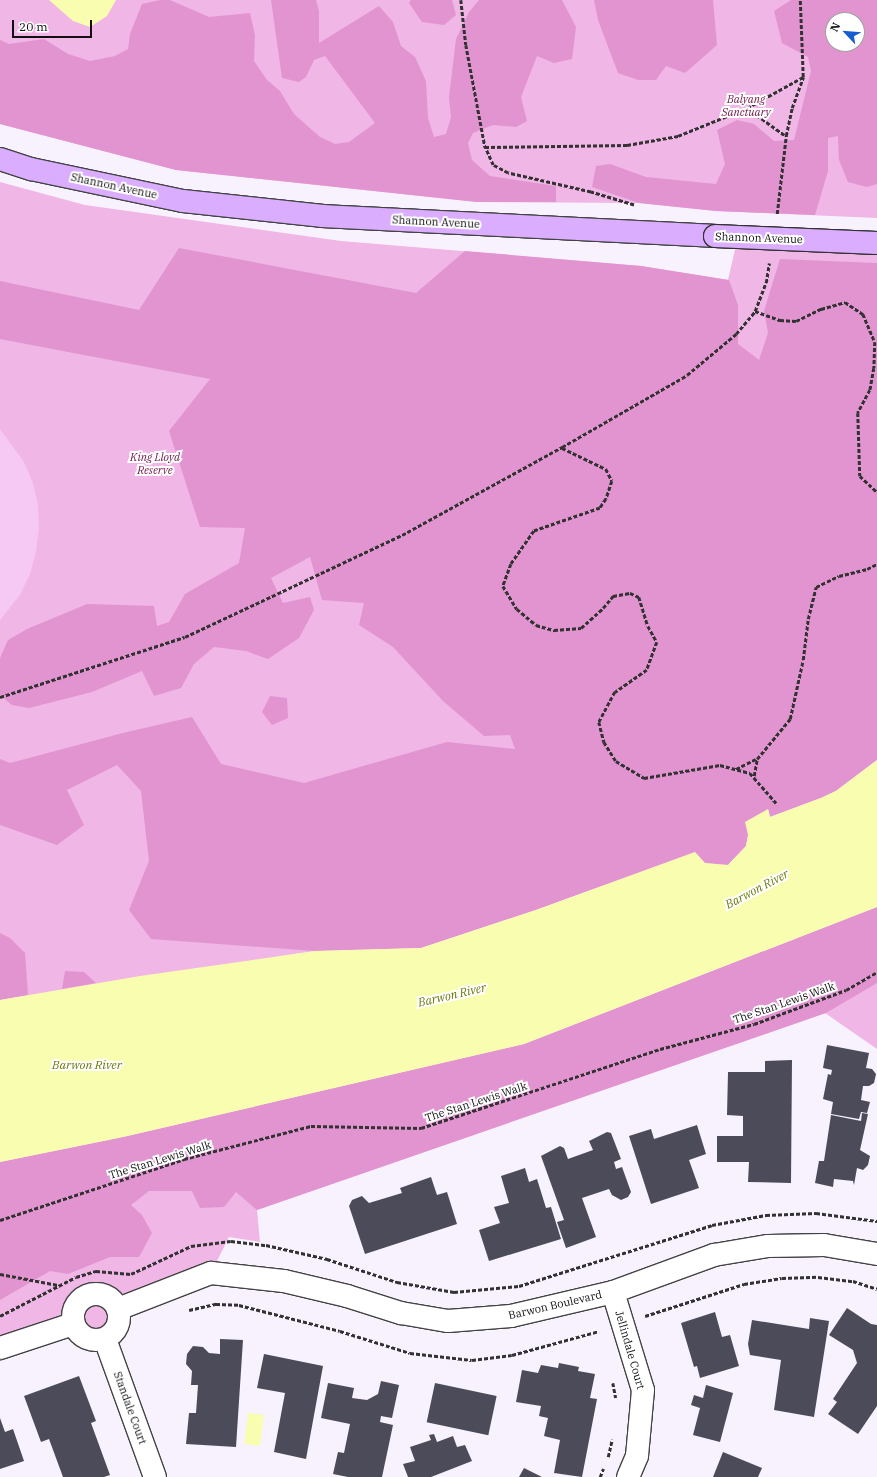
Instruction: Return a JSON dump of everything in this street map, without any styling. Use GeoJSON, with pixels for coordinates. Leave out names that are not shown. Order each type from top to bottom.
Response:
{"type":"FeatureCollection","features":[{"type":"Feature","properties":{"kind":"main road","name":"Shannon Avenue"},"geometry":{"type":"LineString","coordinates":[[0,159],[31,169],[183,201],[292,212],[715,236],[877,243]]}},
{"type":"Feature","properties":{"kind":"street","name":"Barwon Boulevard"},"geometry":{"type":"LineString","coordinates":[[118,1309],[211,1273],[284,1281],[401,1313],[448,1321],[511,1316],[613,1292],[714,1255],[768,1246],[824,1245],[877,1254]]}},
{"type":"Feature","properties":{"kind":"street","name":"Jellindale Court"},"geometry":{"type":"LineString","coordinates":[[613,1292],[643,1390],[637,1456],[628,1477]]}},
{"type":"Feature","properties":{"kind":"street"},"geometry":{"type":"LineString","coordinates":[[100,1294],[108,1297],[118,1309],[119,1316],[116,1330],[105,1339],[89,1340],[82,1336],[73,1324],[74,1308],[78,1301],[88,1295],[100,1294]]}},
{"type":"Feature","properties":{"kind":"street"},"geometry":{"type":"LineString","coordinates":[[0,1348],[73,1324]]}},
{"type":"Feature","properties":{"kind":"street","name":"Standale Court"},"geometry":{"type":"LineString","coordinates":[[105,1339],[155,1477]]}},
{"type":"Feature","properties":{"kind":"path"},"geometry":{"type":"LineString","coordinates":[[462,0],[466,45],[485,147],[493,165],[508,172],[592,192],[641,208]]}},
{"type":"Feature","properties":{"kind":"path"},"geometry":{"type":"LineString","coordinates":[[776,221],[786,136],[792,108],[803,77],[800,0]]}},
{"type":"Feature","properties":{"kind":"path"},"geometry":{"type":"LineString","coordinates":[[485,147],[627,145],[678,136],[747,108],[803,77]]}},
{"type":"Feature","properties":{"kind":"path"},"geometry":{"type":"LineString","coordinates":[[747,108],[786,136]]}},
{"type":"Feature","properties":{"kind":"path"},"geometry":{"type":"LineString","coordinates":[[0,697],[185,637],[402,535],[562,447],[687,375],[736,334],[755,311],[766,283],[770,260]]}},
{"type":"Feature","properties":{"kind":"path"},"geometry":{"type":"LineString","coordinates":[[755,311],[780,320],[796,321],[845,302],[863,314],[875,342],[874,368],[870,390],[858,413],[860,476],[877,492]]}},
{"type":"Feature","properties":{"kind":"path"},"geometry":{"type":"LineString","coordinates":[[562,447],[606,469],[612,481],[606,499],[600,508],[534,531],[511,564],[503,586],[517,609],[536,625],[554,630],[581,628],[603,608],[613,596],[630,593],[639,597],[648,626],[657,642],[647,670],[615,692],[599,722],[604,742],[616,761],[644,778],[720,765],[736,769],[754,777],[777,804]]}},
{"type":"Feature","properties":{"kind":"path"},"geometry":{"type":"LineString","coordinates":[[736,769],[757,759],[790,719],[803,660],[808,619],[816,587],[839,576],[867,569],[877,564]]}},
{"type":"Feature","properties":{"kind":"path"},"geometry":{"type":"LineString","coordinates":[[754,777],[757,759]]}},
{"type":"Feature","properties":{"kind":"path","name":"The Stan Lewis Walk"},"geometry":{"type":"LineString","coordinates":[[0,1220],[184,1159],[311,1126],[422,1128],[660,1049],[754,1024],[846,990],[877,972]]}},
{"type":"Feature","properties":{"kind":"path"},"geometry":{"type":"LineString","coordinates":[[0,1316],[58,1285],[96,1271],[131,1274],[191,1246],[231,1241],[266,1245],[327,1259],[420,1288],[454,1292],[519,1286],[551,1278],[712,1225],[743,1219],[816,1213],[877,1220]]}},
{"type":"Feature","properties":{"kind":"path"},"geometry":{"type":"LineString","coordinates":[[0,1274],[58,1285]]}},
{"type":"Feature","properties":{"kind":"path"},"geometry":{"type":"LineString","coordinates":[[612,1376],[616,1407]]}},
{"type":"Feature","properties":{"kind":"path"},"geometry":{"type":"LineString","coordinates":[[600,1477],[612,1437]]}},
{"type":"Feature","properties":{"kind":"green space","name":"Balyang Sanctuary"},"geometry":{"type":"Polygon","coordinates":[[[0,0],[877,0],[877,218],[716,211],[639,203],[477,202],[176,170],[0,124],[0,0]]]}},
{"type":"Feature","properties":{"kind":"green space","name":"King Lloyd Reserve"},"geometry":{"type":"Polygon","coordinates":[[[0,182],[85,205],[341,241],[641,266],[728,280],[738,237],[877,243],[877,760],[768,809],[728,865],[634,875],[421,948],[315,951],[0,1000],[0,182]]]}},
{"type":"Feature","properties":{"kind":"green space"},"geometry":{"type":"Polygon","coordinates":[[[877,907],[877,1049],[825,1013],[257,1210],[260,1242],[229,1237],[211,1273],[119,1316],[115,1330],[111,1335],[97,1341],[89,1340],[76,1331],[0,1348],[0,1162],[123,1137],[524,1044],[877,907]]]}},
{"type":"Feature","properties":{"kind":"shaded area"},"geometry":{"type":"Polygon","coordinates":[[[160,0],[170,0],[209,17],[250,13],[255,35],[254,61],[267,80],[280,91],[294,114],[320,137],[335,144],[349,142],[375,123],[325,56],[314,60],[306,77],[299,82],[282,78],[271,0],[316,0],[319,11],[319,43],[379,6],[393,22],[401,46],[415,57],[426,81],[428,118],[434,137],[446,134],[451,117],[449,97],[456,39],[469,12],[479,0],[562,0],[576,27],[572,59],[554,63],[537,56],[521,97],[527,121],[516,127],[493,125],[473,133],[468,143],[472,160],[490,176],[556,186],[556,202],[477,202],[176,170],[0,124],[0,40],[9,44],[44,39],[68,54],[90,61],[115,56],[128,49],[130,34],[142,4],[160,0]]]}},
{"type":"Feature","properties":{"kind":"shaded area"},"geometry":{"type":"Polygon","coordinates":[[[411,0],[452,0],[456,15],[444,25],[422,22],[409,3],[411,0]]]}},
{"type":"Feature","properties":{"kind":"shaded area"},"geometry":{"type":"Polygon","coordinates":[[[594,0],[713,0],[717,45],[685,73],[666,66],[656,80],[638,80],[618,73],[598,20],[594,0]]]}},
{"type":"Feature","properties":{"kind":"shaded area"},"geometry":{"type":"Polygon","coordinates":[[[791,0],[877,0],[877,184],[867,187],[848,182],[839,160],[838,136],[828,138],[828,171],[815,215],[716,211],[639,203],[592,187],[596,166],[610,164],[646,177],[716,184],[725,164],[717,130],[737,120],[754,124],[774,141],[794,140],[811,71],[808,57],[782,43],[774,11],[791,0]]]}},
{"type":"Feature","properties":{"kind":"shaded area"},"geometry":{"type":"Polygon","coordinates":[[[179,248],[416,293],[465,251],[641,266],[729,280],[738,305],[738,344],[759,360],[768,333],[764,311],[780,259],[877,263],[877,760],[836,791],[821,798],[770,817],[768,809],[748,835],[746,846],[728,865],[705,863],[695,852],[536,910],[421,948],[315,951],[151,939],[129,910],[149,861],[141,791],[117,765],[67,790],[84,825],[57,845],[0,825],[0,759],[10,763],[123,733],[192,717],[221,764],[304,783],[447,742],[515,749],[510,735],[484,736],[443,701],[393,647],[359,625],[364,603],[322,600],[310,557],[271,578],[283,603],[310,597],[314,610],[299,638],[268,659],[246,651],[214,647],[194,664],[181,688],[154,696],[142,671],[92,692],[29,708],[12,705],[0,695],[0,658],[8,640],[27,629],[87,604],[154,606],[157,626],[169,622],[185,594],[239,563],[245,528],[200,527],[169,431],[210,379],[0,339],[0,281],[139,310],[179,248]]]}},
{"type":"Feature","properties":{"kind":"shaded area"},"geometry":{"type":"Polygon","coordinates":[[[0,429],[24,462],[33,483],[38,505],[39,528],[36,552],[30,574],[20,595],[0,620],[0,429]]]}},
{"type":"Feature","properties":{"kind":"shaded area"},"geometry":{"type":"Polygon","coordinates":[[[270,696],[287,698],[288,718],[272,725],[262,712],[270,696]]]}},
{"type":"Feature","properties":{"kind":"shaded area"},"geometry":{"type":"Polygon","coordinates":[[[877,907],[877,983],[826,1013],[257,1210],[236,1192],[224,1207],[200,1208],[192,1191],[149,1191],[131,1205],[142,1215],[152,1233],[139,1257],[110,1257],[68,1274],[50,1271],[0,1300],[0,1162],[123,1137],[524,1044],[877,907]]]}},
{"type":"Feature","properties":{"kind":"shaded area"},"geometry":{"type":"Polygon","coordinates":[[[0,933],[10,938],[25,953],[28,995],[0,1000],[0,933]]]}},
{"type":"Feature","properties":{"kind":"shaded area"},"geometry":{"type":"Polygon","coordinates":[[[65,971],[84,972],[96,983],[62,989],[65,971]]]}},
{"type":"Feature","properties":{"kind":"water"},"geometry":{"type":"Polygon","coordinates":[[[49,0],[116,0],[107,16],[90,27],[73,21],[49,0]]]}},
{"type":"Feature","properties":{"kind":"water","name":"Barwon River"},"geometry":{"type":"Polygon","coordinates":[[[877,760],[877,907],[524,1044],[123,1137],[0,1162],[0,1000],[140,976],[315,951],[421,948],[536,910],[695,852],[705,863],[728,865],[746,846],[748,835],[745,822],[768,809],[770,817],[836,791],[877,760]]]}},
{"type":"Feature","properties":{"kind":"water"},"geometry":{"type":"Polygon","coordinates":[[[248,1413],[264,1415],[260,1446],[244,1444],[248,1413]]]}},
{"type":"Feature","properties":{"kind":"building"},"geometry":{"type":"Polygon","coordinates":[[[827,1045],[869,1053],[866,1068],[872,1069],[876,1074],[874,1083],[869,1086],[863,1086],[861,1100],[870,1102],[867,1113],[861,1112],[859,1119],[831,1114],[833,1102],[823,1099],[828,1074],[831,1075],[832,1070],[823,1068],[827,1045]]]}},
{"type":"Feature","properties":{"kind":"building"},"geometry":{"type":"Polygon","coordinates":[[[792,1060],[791,1183],[748,1182],[749,1162],[717,1162],[717,1136],[743,1136],[743,1116],[727,1115],[728,1072],[765,1072],[765,1061],[792,1060]]]}},
{"type":"Feature","properties":{"kind":"building"},"geometry":{"type":"Polygon","coordinates":[[[862,1113],[868,1114],[860,1150],[870,1156],[868,1165],[863,1170],[857,1168],[854,1185],[853,1181],[834,1179],[833,1187],[815,1183],[819,1161],[824,1161],[831,1115],[861,1121],[862,1113]]]}},
{"type":"Feature","properties":{"kind":"building"},"geometry":{"type":"Polygon","coordinates":[[[697,1125],[706,1154],[689,1160],[699,1188],[651,1204],[629,1136],[651,1129],[654,1139],[697,1125]]]}},
{"type":"Feature","properties":{"kind":"building"},"geometry":{"type":"Polygon","coordinates":[[[607,1132],[611,1133],[621,1159],[614,1162],[616,1169],[622,1167],[631,1192],[628,1197],[621,1200],[612,1195],[609,1189],[582,1198],[596,1237],[566,1248],[557,1222],[564,1220],[541,1156],[560,1146],[564,1148],[568,1159],[593,1150],[589,1141],[607,1132]]]}},
{"type":"Feature","properties":{"kind":"building"},"geometry":{"type":"Polygon","coordinates":[[[525,1168],[529,1182],[537,1179],[546,1208],[551,1207],[561,1239],[489,1261],[479,1230],[500,1223],[494,1207],[509,1203],[501,1176],[525,1168]]]}},
{"type":"Feature","properties":{"kind":"building"},"geometry":{"type":"Polygon","coordinates":[[[431,1177],[437,1195],[447,1192],[457,1224],[365,1254],[349,1206],[352,1200],[362,1196],[369,1203],[402,1193],[400,1188],[431,1177]]]}},
{"type":"Feature","properties":{"kind":"building"},"geometry":{"type":"Polygon","coordinates":[[[847,1308],[871,1324],[877,1325],[877,1406],[858,1434],[828,1414],[837,1402],[833,1399],[857,1363],[853,1350],[829,1335],[847,1308]]]}},
{"type":"Feature","properties":{"kind":"building"},"geometry":{"type":"Polygon","coordinates":[[[715,1312],[722,1337],[730,1335],[739,1366],[700,1378],[697,1366],[694,1367],[681,1323],[715,1312]]]}},
{"type":"Feature","properties":{"kind":"building"},"geometry":{"type":"Polygon","coordinates":[[[810,1318],[829,1321],[814,1417],[774,1410],[781,1360],[750,1355],[748,1344],[752,1320],[809,1329],[810,1318]]]}},
{"type":"Feature","properties":{"kind":"building"},"geometry":{"type":"Polygon","coordinates":[[[220,1339],[243,1340],[236,1447],[186,1444],[189,1413],[196,1413],[198,1385],[191,1385],[192,1371],[186,1364],[187,1354],[193,1346],[203,1347],[209,1353],[220,1354],[220,1339]]]}},
{"type":"Feature","properties":{"kind":"building"},"geometry":{"type":"Polygon","coordinates":[[[264,1354],[323,1366],[306,1459],[274,1452],[285,1393],[257,1388],[264,1354]]]}},
{"type":"Feature","properties":{"kind":"building"},"geometry":{"type":"Polygon","coordinates":[[[559,1363],[579,1367],[578,1371],[595,1374],[590,1398],[597,1399],[582,1477],[554,1473],[560,1440],[544,1436],[548,1418],[539,1416],[541,1406],[516,1402],[522,1370],[538,1373],[541,1365],[558,1368],[559,1363]]]}},
{"type":"Feature","properties":{"kind":"building"},"geometry":{"type":"Polygon","coordinates":[[[79,1376],[96,1421],[91,1423],[110,1475],[104,1477],[63,1477],[49,1439],[41,1442],[24,1396],[79,1376]]]}},
{"type":"Feature","properties":{"kind":"building"},"geometry":{"type":"Polygon","coordinates":[[[381,1381],[399,1385],[392,1418],[381,1416],[380,1422],[393,1425],[382,1477],[348,1477],[333,1474],[338,1452],[344,1453],[350,1424],[321,1418],[328,1383],[354,1388],[352,1398],[367,1400],[378,1394],[381,1381]]]}},
{"type":"Feature","properties":{"kind":"building"},"geometry":{"type":"Polygon","coordinates":[[[435,1383],[497,1396],[488,1435],[427,1422],[435,1383]]]}},
{"type":"Feature","properties":{"kind":"building"},"geometry":{"type":"Polygon","coordinates":[[[706,1385],[733,1393],[720,1442],[693,1435],[700,1408],[691,1405],[694,1395],[703,1398],[706,1385]]]}},
{"type":"Feature","properties":{"kind":"building"},"geometry":{"type":"Polygon","coordinates":[[[0,1418],[5,1432],[13,1429],[24,1461],[0,1469],[0,1418]]]}},
{"type":"Feature","properties":{"kind":"building"},"geometry":{"type":"Polygon","coordinates":[[[434,1434],[437,1442],[453,1436],[457,1447],[465,1445],[472,1461],[431,1477],[408,1477],[403,1464],[415,1461],[410,1447],[431,1440],[429,1435],[434,1434]]]}},
{"type":"Feature","properties":{"kind":"building"},"geometry":{"type":"Polygon","coordinates":[[[723,1452],[762,1468],[758,1477],[713,1477],[723,1452]]]}},
{"type":"Feature","properties":{"kind":"building"},"geometry":{"type":"Polygon","coordinates":[[[524,1468],[542,1477],[519,1477],[524,1468]]]}}]}
